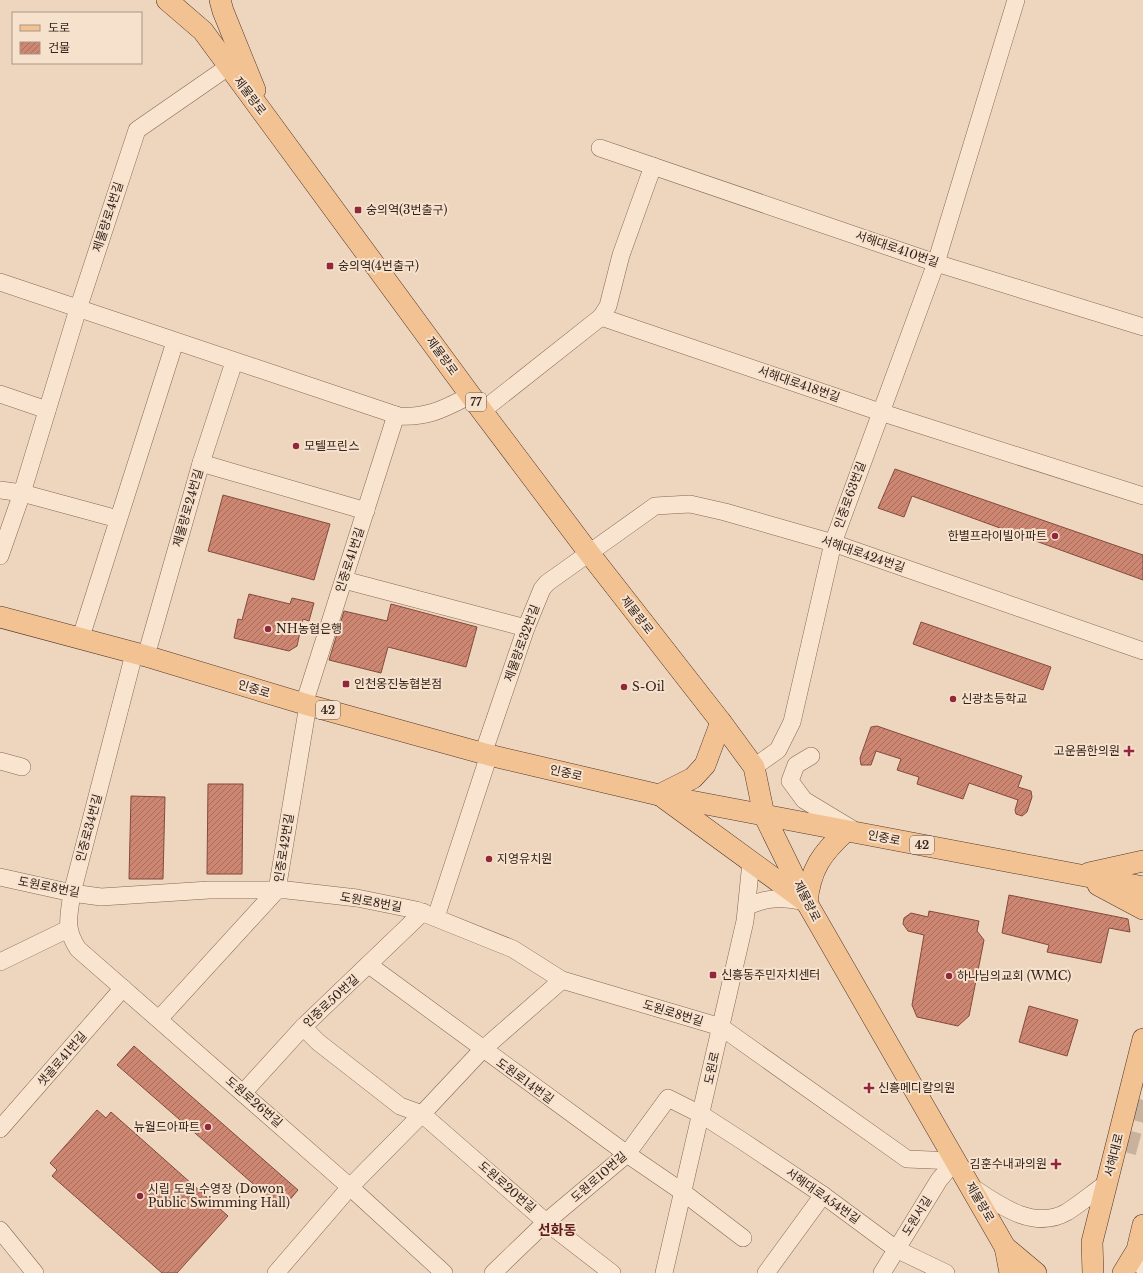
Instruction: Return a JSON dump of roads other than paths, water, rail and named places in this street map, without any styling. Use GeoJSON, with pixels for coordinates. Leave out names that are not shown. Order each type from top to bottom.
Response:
{"type":"FeatureCollection","features":[{"type":"Feature","properties":{"kind":"main road","name":"제물량로"},"geometry":{"type":"LineString","coordinates":[[167,0],[203,31],[228,67],[589,553],[721,722],[754,767],[764,815],[808,903],[1005,1247],[1036,1273]]}},
{"type":"Feature","properties":{"kind":"main road"},"geometry":{"type":"LineString","coordinates":[[220,0],[265,117]]}},
{"type":"Feature","properties":{"kind":"main road","name":"인중로"},"geometry":{"type":"LineString","coordinates":[[0,617],[80,640],[140,655],[306,704],[486,754],[659,795],[1143,887]]}},
{"type":"Feature","properties":{"kind":"main road"},"geometry":{"type":"LineString","coordinates":[[721,722],[705,765],[693,778],[659,795],[808,903]]}},
{"type":"Feature","properties":{"kind":"main road"},"geometry":{"type":"LineString","coordinates":[[808,903],[809,886],[821,858],[852,832]]}},
{"type":"Feature","properties":{"kind":"main road"},"geometry":{"type":"LineString","coordinates":[[1080,875],[1143,861]]}},
{"type":"Feature","properties":{"kind":"main road"},"geometry":{"type":"LineString","coordinates":[[1080,875],[1143,909]]}},
{"type":"Feature","properties":{"kind":"main road","name":"서해대로"},"geometry":{"type":"LineString","coordinates":[[1093,1273],[1092,1242],[1143,1039]]}},
{"type":"Feature","properties":{"kind":"main road"},"geometry":{"type":"LineString","coordinates":[[1124,1273],[1140,1258],[1143,1227]]}},
{"type":"Feature","properties":{"kind":"main road"},"geometry":{"type":"LineString","coordinates":[[1005,1247],[1010,1273]]}},
{"type":"Feature","properties":{"kind":"street","name":"인중로63번길"},"geometry":{"type":"LineString","coordinates":[[754,767],[778,750],[792,722],[833,543],[936,263],[1016,0]]}},
{"type":"Feature","properties":{"kind":"street","name":"제물량로4번길"},"geometry":{"type":"LineString","coordinates":[[0,556],[22,493],[78,309],[136,130],[228,67]]}},
{"type":"Feature","properties":{"kind":"street","name":"서해대로410번길"},"geometry":{"type":"LineString","coordinates":[[600,148],[936,263],[1143,327]]}},
{"type":"Feature","properties":{"kind":"street"},"geometry":{"type":"LineString","coordinates":[[0,282],[234,362],[396,415],[416,417],[477,403],[601,317],[608,306],[621,256],[653,166]]}},
{"type":"Feature","properties":{"kind":"street","name":"서해대로418번길"},"geometry":{"type":"LineString","coordinates":[[601,317],[880,412],[1143,496]]}},
{"type":"Feature","properties":{"kind":"street"},"geometry":{"type":"LineString","coordinates":[[80,640],[175,342]]}},
{"type":"Feature","properties":{"kind":"street","name":"제물량로24번길"},"geometry":{"type":"LineString","coordinates":[[140,655],[234,362]]}},
{"type":"Feature","properties":{"kind":"street"},"geometry":{"type":"LineString","coordinates":[[0,394],[47,410]]}},
{"type":"Feature","properties":{"kind":"street","name":"인중로41번길"},"geometry":{"type":"LineString","coordinates":[[306,704],[396,415]]}},
{"type":"Feature","properties":{"kind":"street"},"geometry":{"type":"LineString","coordinates":[[201,463],[366,511]]}},
{"type":"Feature","properties":{"kind":"street"},"geometry":{"type":"LineString","coordinates":[[0,490],[10,493],[22,493],[118,518]]}},
{"type":"Feature","properties":{"kind":"street","name":"서해대로424번길"},"geometry":{"type":"LineString","coordinates":[[589,553],[655,506],[690,504],[725,512],[833,543],[1143,651]]}},
{"type":"Feature","properties":{"kind":"street","name":"제물량로32번길"},"geometry":{"type":"LineString","coordinates":[[486,754],[526,628],[542,589],[547,583],[589,553]]}},
{"type":"Feature","properties":{"kind":"street"},"geometry":{"type":"LineString","coordinates":[[344,580],[526,628]]}},
{"type":"Feature","properties":{"kind":"street","name":"인중로34번길"},"geometry":{"type":"LineString","coordinates":[[68,929],[72,893],[140,655]]}},
{"type":"Feature","properties":{"kind":"street","name":"인중로42번길"},"geometry":{"type":"LineString","coordinates":[[159,1019],[277,890],[306,704]]}},
{"type":"Feature","properties":{"kind":"street","name":"인중로50번길"},"geometry":{"type":"LineString","coordinates":[[242,1093],[303,1027],[369,965],[429,915],[486,754]]}},
{"type":"Feature","properties":{"kind":"street"},"geometry":{"type":"LineString","coordinates":[[811,756],[796,765],[790,781],[804,800],[852,832]]}},
{"type":"Feature","properties":{"kind":"street"},"geometry":{"type":"LineString","coordinates":[[0,761],[22,767]]}},
{"type":"Feature","properties":{"kind":"street","name":"도원로"},"geometry":{"type":"LineString","coordinates":[[664,1273],[702,1115],[720,1027],[748,906],[751,862]]}},
{"type":"Feature","properties":{"kind":"street","name":"도원로8번길"},"geometry":{"type":"LineString","coordinates":[[0,878],[72,893],[101,897],[209,890],[277,890],[357,898],[429,915],[513,949],[562,980],[720,1027],[907,1159],[955,1161]]}},
{"type":"Feature","properties":{"kind":"street"},"geometry":{"type":"LineString","coordinates":[[748,906],[769,898],[788,898],[808,903]]}},
{"type":"Feature","properties":{"kind":"street"},"geometry":{"type":"LineString","coordinates":[[0,962],[68,929]]}},
{"type":"Feature","properties":{"kind":"street","name":"도원로26번길"},"geometry":{"type":"LineString","coordinates":[[68,929],[70,938],[78,949],[350,1187],[444,1273]]}},
{"type":"Feature","properties":{"kind":"street","name":"도원로14번길"},"geometry":{"type":"LineString","coordinates":[[369,965],[482,1050],[684,1193],[743,1238]]}},
{"type":"Feature","properties":{"kind":"street"},"geometry":{"type":"LineString","coordinates":[[276,1273],[350,1187],[482,1050],[562,980]]}},
{"type":"Feature","properties":{"kind":"street","name":"샛골로41번길"},"geometry":{"type":"LineString","coordinates":[[0,1129],[123,988]]}},
{"type":"Feature","properties":{"kind":"street"},"geometry":{"type":"LineString","coordinates":[[303,1027],[318,1042],[400,1106],[422,1114]]}},
{"type":"Feature","properties":{"kind":"street","name":"도원로10번길"},"geometry":{"type":"LineString","coordinates":[[498,1272],[546,1222],[627,1154],[668,1098],[702,1115]]}},
{"type":"Feature","properties":{"kind":"street","name":"도원로20번길"},"geometry":{"type":"LineString","coordinates":[[422,1114],[546,1222],[612,1273]]}},
{"type":"Feature","properties":{"kind":"street","name":"서해대로454번길"},"geometry":{"type":"LineString","coordinates":[[702,1115],[823,1195],[896,1249],[946,1273]]}},
{"type":"Feature","properties":{"kind":"street","name":"도원서길"},"geometry":{"type":"LineString","coordinates":[[882,1273],[939,1180],[955,1161]]}},
{"type":"Feature","properties":{"kind":"street"},"geometry":{"type":"LineString","coordinates":[[972,1187],[1000,1205],[1029,1218],[1048,1219],[1066,1212],[1107,1183]]}},
{"type":"Feature","properties":{"kind":"street"},"geometry":{"type":"LineString","coordinates":[[766,1273],[823,1195]]}},
{"type":"Feature","properties":{"kind":"street"},"geometry":{"type":"LineString","coordinates":[[0,1230],[35,1273]]}},
{"type":"Feature","properties":{"kind":"tunnel"},"geometry":{"type":"LineString","coordinates":[[1125,1152],[1143,1086]]}},
{"type":"Feature","properties":{"kind":"place","name":"숭의역(3번출구)"},"geometry":{"type":"Point","coordinates":[358,210]}},
{"type":"Feature","properties":{"kind":"place","name":"숭의역(4번출구)"},"geometry":{"type":"Point","coordinates":[330,266]}},
{"type":"Feature","properties":{"kind":"place","name":"모텔프린스"},"geometry":{"type":"Point","coordinates":[296,446]}},
{"type":"Feature","properties":{"kind":"place","name":"한별프라이빌아파트"},"geometry":{"type":"Point","coordinates":[1055,536]}},
{"type":"Feature","properties":{"kind":"place","name":"NH농협은행"},"geometry":{"type":"Point","coordinates":[268,629]}},
{"type":"Feature","properties":{"kind":"place","name":"인천옹진농협본점"},"geometry":{"type":"Point","coordinates":[346,684]}},
{"type":"Feature","properties":{"kind":"place","name":"S-Oil"},"geometry":{"type":"Point","coordinates":[624,687]}},
{"type":"Feature","properties":{"kind":"place","name":"신광초등학교"},"geometry":{"type":"Point","coordinates":[953,699]}},
{"type":"Feature","properties":{"kind":"place","name":"고운몸한의원"},"geometry":{"type":"Point","coordinates":[1129,751]}},
{"type":"Feature","properties":{"kind":"place","name":"지영유치원"},"geometry":{"type":"Point","coordinates":[489,859]}},
{"type":"Feature","properties":{"kind":"place","name":"신흥동주민자치센터"},"geometry":{"type":"Point","coordinates":[713,975]}},
{"type":"Feature","properties":{"kind":"place","name":"하나님의교회 (WMC)"},"geometry":{"type":"Point","coordinates":[949,976]}},
{"type":"Feature","properties":{"kind":"place","name":"신흥메디칼의원"},"geometry":{"type":"Point","coordinates":[869,1088]}},
{"type":"Feature","properties":{"kind":"place","name":"뉴월드아파트"},"geometry":{"type":"Point","coordinates":[208,1127]}},
{"type":"Feature","properties":{"kind":"place","name":"김훈수내과의원"},"geometry":{"type":"Point","coordinates":[1056,1164]}},
{"type":"Feature","properties":{"kind":"place","name":"시립 도원 수영장 (Dowon Public Swimming Hall)"},"geometry":{"type":"Point","coordinates":[140,1196]}},
{"type":"Feature","properties":{"kind":"district","name":"선화동"},"geometry":{"type":"Point","coordinates":[557,1230]}}]}
